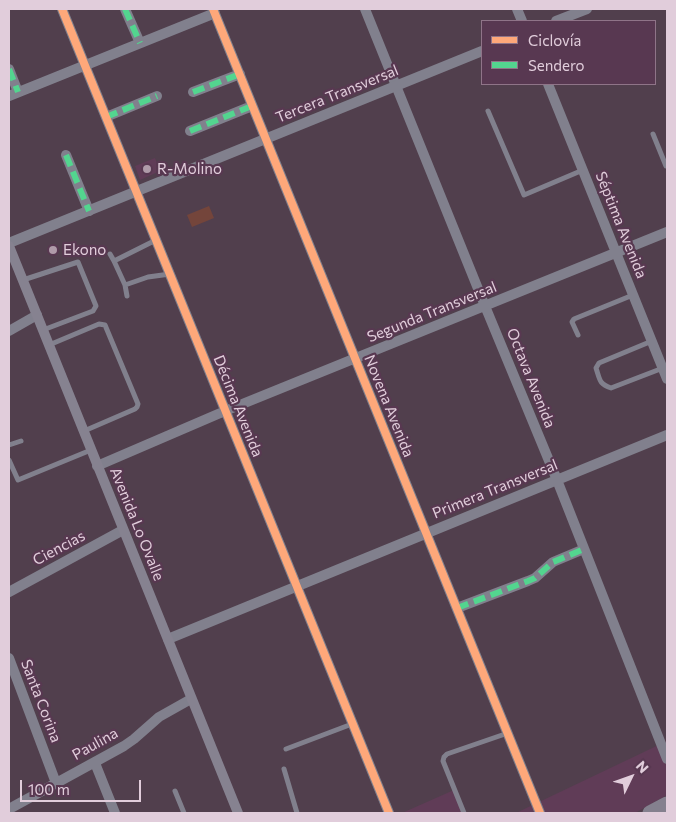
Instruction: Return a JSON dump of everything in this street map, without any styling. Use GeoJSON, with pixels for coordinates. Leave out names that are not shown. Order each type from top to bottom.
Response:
{"type":"FeatureCollection","features":[{"type":"Feature","properties":{"kind":"main road","name":"Avenida Lo Ovalle"},"geometry":{"type":"LineString","coordinates":[[9,245],[238,813]]}},
{"type":"Feature","properties":{"kind":"main road"},"geometry":{"type":"LineString","coordinates":[[650,813],[667,804]]}},
{"type":"Feature","properties":{"kind":"street","name":"Décima Avenida"},"geometry":{"type":"LineString","coordinates":[[62,9],[389,813]]}},
{"type":"Feature","properties":{"kind":"street"},"geometry":{"type":"LineString","coordinates":[[125,9],[140,43]]}},
{"type":"Feature","properties":{"kind":"street","name":"Octava Avenida"},"geometry":{"type":"LineString","coordinates":[[365,9],[557,480],[667,758]]}},
{"type":"Feature","properties":{"kind":"street"},"geometry":{"type":"LineString","coordinates":[[559,20],[587,9]]}},
{"type":"Feature","properties":{"kind":"street"},"geometry":{"type":"LineString","coordinates":[[9,69],[13,94],[214,11]]}},
{"type":"Feature","properties":{"kind":"street","name":"Novena Avenida"},"geometry":{"type":"LineString","coordinates":[[214,11],[540,813]]}},
{"type":"Feature","properties":{"kind":"street","name":"Tercera Transversal"},"geometry":{"type":"LineString","coordinates":[[9,245],[481,51]]}},
{"type":"Feature","properties":{"kind":"street"},"geometry":{"type":"LineString","coordinates":[[193,92],[240,74]]}},
{"type":"Feature","properties":{"kind":"street","name":"Séptima Avenida"},"geometry":{"type":"LineString","coordinates":[[548,85],[667,378]]}},
{"type":"Feature","properties":{"kind":"street"},"geometry":{"type":"LineString","coordinates":[[106,117],[157,96]]}},
{"type":"Feature","properties":{"kind":"street"},"geometry":{"type":"LineString","coordinates":[[190,131],[252,106]]}},
{"type":"Feature","properties":{"kind":"street"},"geometry":{"type":"LineString","coordinates":[[66,155],[89,211]]}},
{"type":"Feature","properties":{"kind":"street","name":"Segunda Transversal"},"geometry":{"type":"LineString","coordinates":[[97,466],[225,411],[667,232]]}},
{"type":"Feature","properties":{"kind":"street"},"geometry":{"type":"LineString","coordinates":[[9,331],[37,315]]}},
{"type":"Feature","properties":{"kind":"street","name":"Primera Transversal"},"geometry":{"type":"LineString","coordinates":[[168,639],[667,435]]}},
{"type":"Feature","properties":{"kind":"street","name":"Ciencias"},"geometry":{"type":"LineString","coordinates":[[9,592],[123,530]]}},
{"type":"Feature","properties":{"kind":"street"},"geometry":{"type":"LineString","coordinates":[[457,608],[535,578],[553,562],[584,549]]}},
{"type":"Feature","properties":{"kind":"street","name":"Santa Corina"},"geometry":{"type":"LineString","coordinates":[[9,658],[56,783]]}},
{"type":"Feature","properties":{"kind":"street","name":"Paulina"},"geometry":{"type":"LineString","coordinates":[[9,809],[129,743],[159,717],[192,699]]}},
{"type":"Feature","properties":{"kind":"street"},"geometry":{"type":"LineString","coordinates":[[95,763],[115,813]]}},
{"type":"Feature","properties":{"kind":"lane"},"geometry":{"type":"LineString","coordinates":[[488,111],[524,195],[583,170]]}},
{"type":"Feature","properties":{"kind":"lane"},"geometry":{"type":"LineString","coordinates":[[653,134],[667,166]]}},
{"type":"Feature","properties":{"kind":"lane"},"geometry":{"type":"LineString","coordinates":[[114,261],[156,240]]}},
{"type":"Feature","properties":{"kind":"lane"},"geometry":{"type":"LineString","coordinates":[[110,254],[125,285],[127,296]]}},
{"type":"Feature","properties":{"kind":"lane"},"geometry":{"type":"LineString","coordinates":[[22,280],[76,261],[79,263],[96,306],[93,311],[43,330]]}},
{"type":"Feature","properties":{"kind":"lane"},"geometry":{"type":"LineString","coordinates":[[125,285],[141,279],[170,274]]}},
{"type":"Feature","properties":{"kind":"lane"},"geometry":{"type":"LineString","coordinates":[[578,335],[572,322],[574,319],[633,295]]}},
{"type":"Feature","properties":{"kind":"lane"},"geometry":{"type":"LineString","coordinates":[[49,345],[100,324],[104,325],[138,404],[135,409],[84,431]]}},
{"type":"Feature","properties":{"kind":"lane"},"geometry":{"type":"LineString","coordinates":[[652,341],[598,363],[596,368],[600,380],[603,385],[611,388],[663,368]]}},
{"type":"Feature","properties":{"kind":"lane"},"geometry":{"type":"LineString","coordinates":[[9,446],[21,440]]}},
{"type":"Feature","properties":{"kind":"lane"},"geometry":{"type":"LineString","coordinates":[[9,460],[18,480],[91,450]]}},
{"type":"Feature","properties":{"kind":"lane"},"geometry":{"type":"LineString","coordinates":[[286,749],[352,724]]}},
{"type":"Feature","properties":{"kind":"lane"},"geometry":{"type":"LineString","coordinates":[[464,813],[442,761],[444,757],[447,754],[508,733]]}},
{"type":"Feature","properties":{"kind":"lane"},"geometry":{"type":"LineString","coordinates":[[284,770],[298,813]]}},
{"type":"Feature","properties":{"kind":"lane"},"geometry":{"type":"LineString","coordinates":[[174,791],[184,813]]}},
{"type":"Feature","properties":{"kind":"shaded area","name":"R-Molino"},"geometry":{"type":"Polygon","coordinates":[[[155,158],[160,171],[140,180],[135,166],[155,158]]]}},
{"type":"Feature","properties":{"kind":"shaded area"},"geometry":{"type":"Polygon","coordinates":[[[209,206],[214,218],[192,227],[187,215],[209,206]]]}},
{"type":"Feature","properties":{"kind":"shaded area"},"geometry":{"type":"Polygon","coordinates":[[[667,741],[667,795],[635,813],[516,813],[667,741]]]}},
{"type":"Feature","properties":{"kind":"shaded area"},"geometry":{"type":"Polygon","coordinates":[[[454,790],[465,813],[402,813],[454,790]]]}},
{"type":"Feature","properties":{"kind":"marked path"},"geometry":{"type":"LineString","coordinates":[[125,9],[140,43]]}},
{"type":"Feature","properties":{"kind":"marked path"},"geometry":{"type":"LineString","coordinates":[[9,69],[18,92]]}},
{"type":"Feature","properties":{"kind":"marked path"},"geometry":{"type":"LineString","coordinates":[[193,92],[240,74]]}},
{"type":"Feature","properties":{"kind":"marked path"},"geometry":{"type":"LineString","coordinates":[[106,117],[157,96]]}},
{"type":"Feature","properties":{"kind":"marked path"},"geometry":{"type":"LineString","coordinates":[[190,131],[252,106]]}},
{"type":"Feature","properties":{"kind":"marked path"},"geometry":{"type":"LineString","coordinates":[[66,155],[89,211]]}},
{"type":"Feature","properties":{"kind":"marked path"},"geometry":{"type":"LineString","coordinates":[[457,608],[535,578],[553,562],[584,549]]}},
{"type":"Feature","properties":{"kind":"cycle path"},"geometry":{"type":"LineString","coordinates":[[62,9],[389,813]]}},
{"type":"Feature","properties":{"kind":"cycle path"},"geometry":{"type":"LineString","coordinates":[[213,9],[540,813]]}},
{"type":"Feature","properties":{"kind":"place","name":"R-Molino"},"geometry":{"type":"Point","coordinates":[147,169]}},
{"type":"Feature","properties":{"kind":"place","name":"Ekono"},"geometry":{"type":"Point","coordinates":[53,250]}}]}
